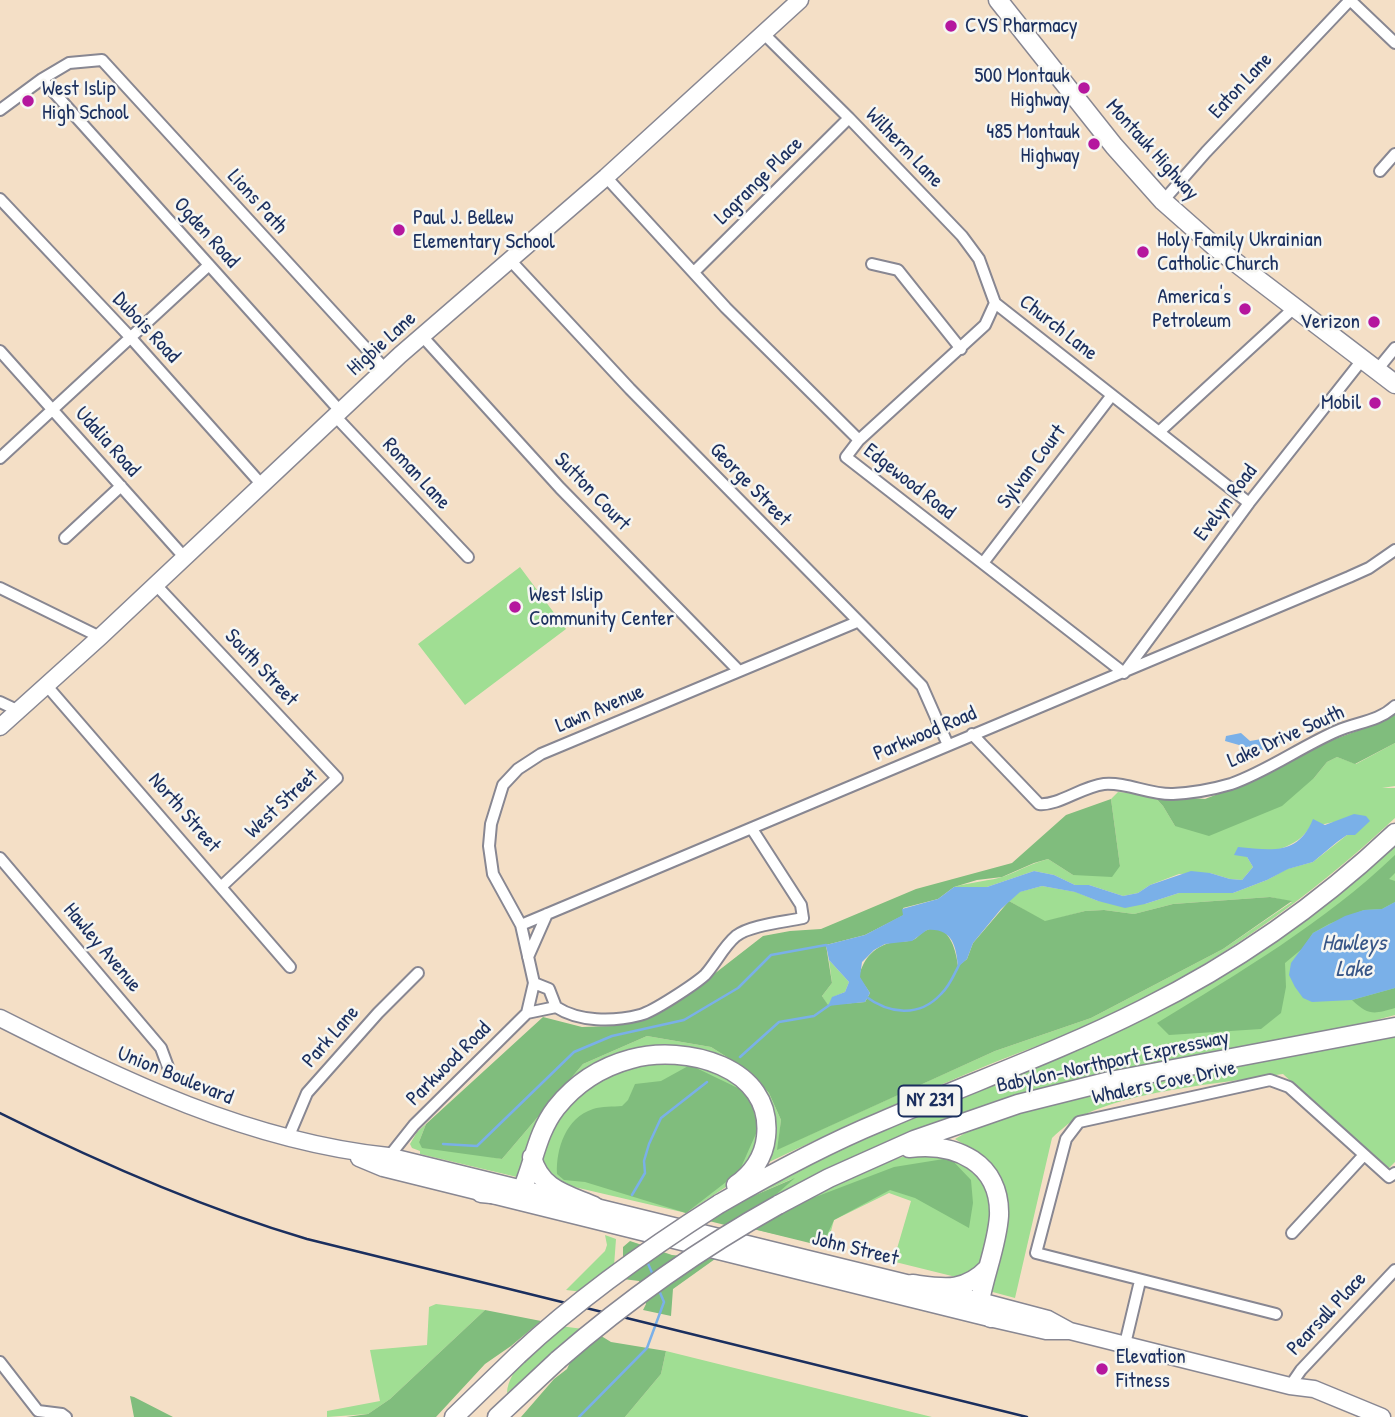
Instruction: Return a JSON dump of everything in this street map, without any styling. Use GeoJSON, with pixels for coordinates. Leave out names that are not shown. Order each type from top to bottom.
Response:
{"type":"FeatureCollection","features":[{"type":"Feature","properties":{"kind":"main road","name":"Higbie Lane"},"geometry":{"type":"LineString","coordinates":[[0,727],[100,638],[385,369],[606,177],[800,0]]}},
{"type":"Feature","properties":{"kind":"main road","name":"Montauk Highway"},"geometry":{"type":"LineString","coordinates":[[999,0],[1108,138],[1163,201],[1214,246],[1395,384]]}},
{"type":"Feature","properties":{"kind":"main road","name":"Babylon-Northport Expressway"},"geometry":{"type":"LineString","coordinates":[[454,1417],[518,1354],[588,1295],[715,1203],[834,1142],[1076,1040],[1172,994],[1229,961],[1281,925],[1359,865],[1395,833]]}},
{"type":"Feature","properties":{"kind":"main road","name":"Union Boulevard"},"geometry":{"type":"LineString","coordinates":[[0,1018],[142,1088],[222,1119],[386,1162],[523,1188],[594,1206],[627,1222]]}},
{"type":"Feature","properties":{"kind":"main road","name":"Babylon-Northport Expressway"},"geometry":{"type":"LineString","coordinates":[[497,1417],[558,1360],[658,1280],[778,1205],[889,1151],[970,1119],[1040,1098],[1110,1081],[1395,1025]]}},
{"type":"Feature","properties":{"kind":"main road"},"geometry":{"type":"LineString","coordinates":[[481,1193],[512,1196],[519,1194],[544,1127],[557,1106],[576,1088],[600,1071],[640,1057],[667,1055],[696,1058],[724,1066],[746,1081],[762,1104],[767,1125],[764,1147],[755,1167],[715,1203]]}},
{"type":"Feature","properties":{"kind":"main road"},"geometry":{"type":"LineString","coordinates":[[889,1151],[941,1147],[967,1156],[982,1169],[993,1186],[999,1207],[998,1223],[980,1301],[991,1318]]}},
{"type":"Feature","properties":{"kind":"main road"},"geometry":{"type":"LineString","coordinates":[[532,1157],[538,1175],[547,1184],[594,1206]]}},
{"type":"Feature","properties":{"kind":"main road","name":"Union Boulevard"},"geometry":{"type":"LineString","coordinates":[[386,1162],[481,1193],[627,1222]]}},
{"type":"Feature","properties":{"kind":"main road","name":"John Street"},"geometry":{"type":"LineString","coordinates":[[627,1222],[912,1284],[1048,1319],[1070,1331]]}},
{"type":"Feature","properties":{"kind":"main road","name":"John Street"},"geometry":{"type":"LineString","coordinates":[[627,1222],[991,1318],[1046,1331],[1070,1331],[1290,1386],[1314,1389],[1382,1417]]}},
{"type":"Feature","properties":{"kind":"main road"},"geometry":{"type":"LineString","coordinates":[[912,1284],[958,1287],[976,1280],[988,1268]]}},
{"type":"Feature","properties":{"kind":"main road","name":"John Street"},"geometry":{"type":"LineString","coordinates":[[1290,1386],[1358,1417]]}},
{"type":"Feature","properties":{"kind":"street","name":"Eaton Lane"},"geometry":{"type":"LineString","coordinates":[[1163,201],[1350,0]]}},
{"type":"Feature","properties":{"kind":"street"},"geometry":{"type":"LineString","coordinates":[[1350,0],[1395,43]]}},
{"type":"Feature","properties":{"kind":"street","name":"Wilherm Lane"},"geometry":{"type":"LineString","coordinates":[[764,34],[962,236],[979,259],[995,303]]}},
{"type":"Feature","properties":{"kind":"street","name":"Lions Path"},"geometry":{"type":"LineString","coordinates":[[42,79],[69,63],[102,60],[385,369]]}},
{"type":"Feature","properties":{"kind":"street"},"geometry":{"type":"LineString","coordinates":[[0,110],[42,79]]}},
{"type":"Feature","properties":{"kind":"street","name":"Ogden Road"},"geometry":{"type":"LineString","coordinates":[[42,79],[338,414]]}},
{"type":"Feature","properties":{"kind":"street","name":"Lagrange Place"},"geometry":{"type":"LineString","coordinates":[[695,271],[849,118]]}},
{"type":"Feature","properties":{"kind":"street"},"geometry":{"type":"LineString","coordinates":[[1380,171],[1395,154]]}},
{"type":"Feature","properties":{"kind":"street","name":"Edgewood Road"},"geometry":{"type":"LineString","coordinates":[[606,177],[695,271],[726,308],[859,440],[846,457],[1124,673]]}},
{"type":"Feature","properties":{"kind":"street","name":"Dubois Road"},"geometry":{"type":"LineString","coordinates":[[0,199],[131,338],[262,485]]}},
{"type":"Feature","properties":{"kind":"street","name":"George Street"},"geometry":{"type":"LineString","coordinates":[[510,260],[630,389],[922,686],[948,745]]}},
{"type":"Feature","properties":{"kind":"street"},"geometry":{"type":"LineString","coordinates":[[872,264],[898,270],[961,349]]}},
{"type":"Feature","properties":{"kind":"street"},"geometry":{"type":"LineString","coordinates":[[0,458],[209,265]]}},
{"type":"Feature","properties":{"kind":"street","name":"Church Lane"},"geometry":{"type":"LineString","coordinates":[[859,440],[985,325],[995,303],[1249,503]]}},
{"type":"Feature","properties":{"kind":"street"},"geometry":{"type":"LineString","coordinates":[[1160,431],[1294,308]]}},
{"type":"Feature","properties":{"kind":"street","name":"Sutton Court"},"geometry":{"type":"LineString","coordinates":[[422,336],[560,488],[739,671]]}},
{"type":"Feature","properties":{"kind":"street"},"geometry":{"type":"LineString","coordinates":[[1377,370],[1395,348]]}},
{"type":"Feature","properties":{"kind":"street","name":"Udalia Road"},"geometry":{"type":"LineString","coordinates":[[0,351],[185,558]]}},
{"type":"Feature","properties":{"kind":"street","name":"Evelyn Road"},"geometry":{"type":"LineString","coordinates":[[1124,673],[1249,503],[1362,360]]}},
{"type":"Feature","properties":{"kind":"street","name":"Sylvan Court"},"geometry":{"type":"LineString","coordinates":[[983,563],[1112,395]]}},
{"type":"Feature","properties":{"kind":"street","name":"Roman Lane"},"geometry":{"type":"LineString","coordinates":[[338,414],[468,557]]}},
{"type":"Feature","properties":{"kind":"street"},"geometry":{"type":"LineString","coordinates":[[65,538],[121,486]]}},
{"type":"Feature","properties":{"kind":"street","name":"Parkwood Road"},"geometry":{"type":"LineString","coordinates":[[521,925],[972,734],[1124,673],[1393,556]]}},
{"type":"Feature","properties":{"kind":"street","name":"South Street"},"geometry":{"type":"LineString","coordinates":[[156,585],[337,778]]}},
{"type":"Feature","properties":{"kind":"street"},"geometry":{"type":"LineString","coordinates":[[0,588],[100,638]]}},
{"type":"Feature","properties":{"kind":"street","name":"Lawn Avenue"},"geometry":{"type":"LineString","coordinates":[[521,925],[493,874],[489,846],[491,824],[503,785],[518,769],[541,754],[857,622]]}},
{"type":"Feature","properties":{"kind":"street","name":"North Street"},"geometry":{"type":"LineString","coordinates":[[47,686],[290,967]]}},
{"type":"Feature","properties":{"kind":"street"},"geometry":{"type":"LineString","coordinates":[[0,702],[19,711]]}},
{"type":"Feature","properties":{"kind":"street","name":"Lake Drive South"},"geometry":{"type":"LineString","coordinates":[[972,734],[1039,804],[1049,805],[1089,787],[1108,784],[1173,794],[1232,783],[1308,743],[1340,729],[1369,722],[1395,706]]}},
{"type":"Feature","properties":{"kind":"street","name":"West Street"},"geometry":{"type":"LineString","coordinates":[[222,886],[337,778]]}},
{"type":"Feature","properties":{"kind":"street"},"geometry":{"type":"LineString","coordinates":[[534,983],[549,989],[556,1007],[581,1018],[642,1015],[705,974],[737,935],[750,929],[803,918],[801,905],[752,829]]}},
{"type":"Feature","properties":{"kind":"street","name":"Hawley Avenue"},"geometry":{"type":"LineString","coordinates":[[0,858],[161,1048],[168,1067]]}},
{"type":"Feature","properties":{"kind":"street"},"geometry":{"type":"LineString","coordinates":[[528,957],[547,914]]}},
{"type":"Feature","properties":{"kind":"street"},"geometry":{"type":"LineString","coordinates":[[521,925],[534,983],[527,1013],[556,1007]]}},
{"type":"Feature","properties":{"kind":"street","name":"Park Lane"},"geometry":{"type":"LineString","coordinates":[[288,1138],[307,1093],[378,1013],[418,973]]}},
{"type":"Feature","properties":{"kind":"street","name":"Parkwood Road"},"geometry":{"type":"LineString","coordinates":[[386,1162],[415,1125],[527,1013]]}},
{"type":"Feature","properties":{"kind":"street","name":"Whalers Cove Drive"},"geometry":{"type":"LineString","coordinates":[[1276,1314],[1036,1253],[1066,1139],[1079,1122],[1270,1080],[1289,1087],[1389,1177],[1395,1172]]}},
{"type":"Feature","properties":{"kind":"street"},"geometry":{"type":"LineString","coordinates":[[1292,1233],[1364,1155]]}},
{"type":"Feature","properties":{"kind":"street","name":"Pearsall Place"},"geometry":{"type":"LineString","coordinates":[[1290,1386],[1301,1370],[1395,1270]]}},
{"type":"Feature","properties":{"kind":"street"},"geometry":{"type":"LineString","coordinates":[[1125,1344],[1140,1280]]}},
{"type":"Feature","properties":{"kind":"street"},"geometry":{"type":"LineString","coordinates":[[0,1362],[37,1414],[62,1414],[66,1417]]}},
{"type":"Feature","properties":{"kind":"green space"},"geometry":{"type":"Polygon","coordinates":[[[520,567],[566,629],[465,705],[418,644],[520,567]]]}},
{"type":"Feature","properties":{"kind":"green space"},"geometry":{"type":"Polygon","coordinates":[[[1395,713],[1395,743],[1355,764],[1337,757],[1327,762],[1314,778],[1282,806],[1209,836],[1175,826],[1153,795],[1205,799],[1249,782],[1327,742],[1376,724],[1395,713]]]}},
{"type":"Feature","properties":{"kind":"green space"},"geometry":{"type":"Polygon","coordinates":[[[1395,743],[1395,786],[1382,788],[1395,788],[1395,818],[1329,876],[1259,929],[1184,976],[1107,1017],[848,1125],[765,1164],[773,1137],[773,1107],[763,1090],[723,1059],[595,1065],[523,1173],[517,1177],[420,1154],[420,1151],[412,1148],[410,1144],[426,1124],[419,1142],[502,1159],[583,1064],[647,1036],[711,1047],[749,1071],[769,1093],[781,1120],[778,1149],[995,1051],[1091,1018],[1223,949],[1292,902],[1270,897],[1173,904],[1134,914],[1104,910],[1085,911],[1045,922],[1009,901],[1019,892],[1042,886],[1076,892],[1098,901],[1145,904],[1179,893],[1233,893],[1287,869],[1313,862],[1347,835],[1355,835],[1339,821],[1310,827],[1290,845],[1247,857],[1253,867],[1242,880],[1210,873],[1179,874],[1150,885],[1138,893],[1123,896],[1089,885],[1075,885],[1054,875],[1034,871],[987,887],[954,887],[999,878],[1048,859],[1073,875],[1120,866],[1111,799],[1118,792],[1153,795],[1175,826],[1314,778],[1327,762],[1337,757],[1356,764],[1395,743]]]}},
{"type":"Feature","properties":{"kind":"green space"},"geometry":{"type":"Polygon","coordinates":[[[1111,799],[1120,866],[1112,877],[1073,875],[1048,859],[1002,877],[977,880],[954,887],[938,899],[903,908],[904,915],[865,935],[826,945],[832,983],[822,996],[828,1005],[865,1002],[870,993],[859,977],[867,958],[882,946],[913,940],[927,930],[941,930],[946,934],[953,945],[958,966],[967,959],[973,943],[1009,901],[1045,921],[1085,911],[1104,910],[1134,914],[1173,904],[1270,897],[1292,901],[1223,949],[1091,1018],[995,1051],[777,1150],[781,1120],[769,1093],[749,1071],[711,1047],[647,1036],[583,1064],[502,1159],[422,1148],[419,1142],[426,1124],[543,1017],[582,1027],[614,1026],[682,999],[763,936],[821,929],[916,889],[1012,863],[1066,815],[1111,799]]]}},
{"type":"Feature","properties":{"kind":"green space"},"geometry":{"type":"Polygon","coordinates":[[[1395,843],[1395,1015],[1342,1029],[1102,1075],[744,1217],[792,1179],[723,1209],[770,1178],[1158,1007],[1395,843]]]}},
{"type":"Feature","properties":{"kind":"green space"},"geometry":{"type":"Polygon","coordinates":[[[1395,855],[1395,873],[1389,879],[1395,881],[1395,902],[1382,909],[1364,910],[1313,933],[1303,948],[1285,963],[1286,987],[1281,1013],[1261,1029],[1169,1035],[1157,1023],[1310,925],[1368,880],[1395,855]]]}},
{"type":"Feature","properties":{"kind":"green space"},"geometry":{"type":"Polygon","coordinates":[[[829,960],[849,982],[845,992],[833,997],[828,1006],[822,996],[832,983],[829,960]]]}},
{"type":"Feature","properties":{"kind":"green space"},"geometry":{"type":"Polygon","coordinates":[[[1395,988],[1395,1008],[1388,1010],[1368,1011],[1352,1000],[1395,988]]]}},
{"type":"Feature","properties":{"kind":"green space"},"geometry":{"type":"Polygon","coordinates":[[[1395,1034],[1395,1162],[1387,1170],[1283,1074],[1172,1090],[1114,1104],[1068,1124],[1052,1138],[1015,1298],[989,1291],[1001,1182],[983,1156],[955,1139],[995,1116],[1078,1096],[1395,1034]]]}},
{"type":"Feature","properties":{"kind":"green space"},"geometry":{"type":"Polygon","coordinates":[[[640,1058],[728,1071],[760,1111],[759,1147],[732,1183],[686,1213],[570,1186],[551,1180],[539,1168],[544,1131],[570,1098],[640,1058]]]}},
{"type":"Feature","properties":{"kind":"green space"},"geometry":{"type":"Polygon","coordinates":[[[690,1065],[742,1090],[752,1105],[758,1129],[739,1172],[686,1213],[585,1182],[564,1180],[557,1174],[558,1154],[564,1135],[576,1119],[593,1109],[622,1106],[628,1100],[635,1084],[661,1081],[690,1065]]]}},
{"type":"Feature","properties":{"kind":"green space"},"geometry":{"type":"Polygon","coordinates":[[[940,1149],[984,1177],[994,1210],[985,1260],[964,1279],[863,1254],[889,1255],[896,1252],[911,1201],[889,1193],[834,1220],[827,1246],[749,1228],[866,1170],[890,1161],[940,1149]]]}},
{"type":"Feature","properties":{"kind":"green space"},"geometry":{"type":"Polygon","coordinates":[[[950,1158],[971,1180],[973,1203],[969,1228],[915,1198],[890,1190],[834,1220],[822,1246],[749,1228],[797,1204],[894,1167],[950,1158]]]}},
{"type":"Feature","properties":{"kind":"green space"},"geometry":{"type":"Polygon","coordinates":[[[795,1178],[772,1198],[729,1226],[705,1220],[723,1209],[795,1178]]]}},
{"type":"Feature","properties":{"kind":"green space"},"geometry":{"type":"Polygon","coordinates":[[[605,1235],[616,1239],[614,1266],[583,1292],[566,1290],[605,1251],[605,1235]]]}},
{"type":"Feature","properties":{"kind":"green space"},"geometry":{"type":"Polygon","coordinates":[[[630,1241],[672,1255],[715,1259],[673,1289],[671,1316],[643,1310],[646,1304],[639,1281],[623,1279],[623,1247],[630,1241]]]}},
{"type":"Feature","properties":{"kind":"green space"},"geometry":{"type":"Polygon","coordinates":[[[436,1304],[485,1310],[390,1399],[368,1414],[327,1417],[327,1411],[380,1401],[370,1350],[427,1345],[429,1307],[436,1304]]]}},
{"type":"Feature","properties":{"kind":"green space"},"geometry":{"type":"Polygon","coordinates":[[[485,1310],[541,1321],[485,1364],[436,1417],[346,1417],[368,1414],[390,1399],[485,1310]]]}},
{"type":"Feature","properties":{"kind":"green space"},"geometry":{"type":"Polygon","coordinates":[[[560,1326],[583,1329],[507,1393],[519,1365],[560,1326]]]}},
{"type":"Feature","properties":{"kind":"green space"},"geometry":{"type":"Polygon","coordinates":[[[598,1334],[611,1342],[666,1351],[661,1374],[625,1417],[521,1417],[554,1379],[567,1369],[574,1354],[598,1334]]]}},
{"type":"Feature","properties":{"kind":"green space"},"geometry":{"type":"Polygon","coordinates":[[[666,1351],[932,1417],[625,1417],[661,1374],[666,1351]]]}},
{"type":"Feature","properties":{"kind":"green space"},"geometry":{"type":"Polygon","coordinates":[[[130,1396],[134,1397],[173,1417],[134,1417],[130,1396]]]}},
{"type":"Feature","properties":{"kind":"water"},"geometry":{"type":"Polygon","coordinates":[[[1241,733],[1250,741],[1291,734],[1287,740],[1260,751],[1225,741],[1226,736],[1241,733]]]}},
{"type":"Feature","properties":{"kind":"water"},"geometry":{"type":"Polygon","coordinates":[[[1354,814],[1366,816],[1370,821],[1355,835],[1347,835],[1313,862],[1288,869],[1233,893],[1179,893],[1125,908],[1075,892],[1042,886],[1020,892],[1001,909],[973,943],[967,959],[958,967],[954,945],[947,935],[927,930],[912,941],[885,944],[862,962],[860,977],[870,993],[865,1002],[828,1006],[832,997],[845,992],[849,982],[829,960],[826,945],[865,935],[903,915],[902,909],[938,899],[954,887],[987,887],[1034,871],[1054,875],[1075,885],[1089,885],[1123,896],[1138,893],[1150,885],[1191,871],[1242,880],[1253,867],[1247,857],[1234,855],[1238,847],[1282,848],[1300,839],[1313,819],[1325,825],[1354,814]]]}},
{"type":"Feature","properties":{"kind":"water","name":"Hawleys Lake"},"geometry":{"type":"Polygon","coordinates":[[[1395,902],[1395,988],[1352,1000],[1312,1002],[1303,998],[1289,975],[1291,963],[1313,933],[1345,916],[1364,910],[1382,909],[1395,902]]]}},
{"type":"Feature","properties":{"kind":"waterway"},"geometry":{"type":"LineString","coordinates":[[443,1144],[477,1146],[574,1052],[612,1036],[684,1020],[738,988],[771,955],[826,945],[828,947]]}},
{"type":"Feature","properties":{"kind":"waterway"},"geometry":{"type":"LineString","coordinates":[[865,996],[894,1010],[914,1010],[932,1002],[944,991],[959,965]]}},
{"type":"Feature","properties":{"kind":"waterway"},"geometry":{"type":"LineString","coordinates":[[740,1057],[779,1022],[814,1016],[831,1004]]}},
{"type":"Feature","properties":{"kind":"waterway"},"geometry":{"type":"LineString","coordinates":[[632,1195],[645,1173],[644,1161],[661,1118],[707,1082]]}},
{"type":"Feature","properties":{"kind":"waterway"},"geometry":{"type":"LineString","coordinates":[[646,1259],[653,1275]]}},
{"type":"Feature","properties":{"kind":"waterway"},"geometry":{"type":"LineString","coordinates":[[579,1417],[647,1348],[664,1302],[658,1288]]}},
{"type":"Feature","properties":{"kind":"railway"},"geometry":{"type":"LineString","coordinates":[[0,1113],[151,1183],[228,1213],[307,1239],[1027,1417]]}},
{"type":"Feature","properties":{"kind":"place","name":"CVS Pharmacy"},"geometry":{"type":"Point","coordinates":[951,26]}},
{"type":"Feature","properties":{"kind":"place","name":"500 Montauk Highway"},"geometry":{"type":"Point","coordinates":[1084,88]}},
{"type":"Feature","properties":{"kind":"place","name":"West Islip High School"},"geometry":{"type":"Point","coordinates":[28,101]}},
{"type":"Feature","properties":{"kind":"place","name":"485 Montauk Highway"},"geometry":{"type":"Point","coordinates":[1094,144]}},
{"type":"Feature","properties":{"kind":"place","name":"Paul J. Bellew Elementary School"},"geometry":{"type":"Point","coordinates":[399,230]}},
{"type":"Feature","properties":{"kind":"place","name":"Holy Family Ukrainian Catholic Church"},"geometry":{"type":"Point","coordinates":[1143,252]}},
{"type":"Feature","properties":{"kind":"place","name":"America's Petroleum"},"geometry":{"type":"Point","coordinates":[1245,309]}},
{"type":"Feature","properties":{"kind":"place","name":"Verizon"},"geometry":{"type":"Point","coordinates":[1374,322]}},
{"type":"Feature","properties":{"kind":"place","name":"Mobil"},"geometry":{"type":"Point","coordinates":[1375,403]}},
{"type":"Feature","properties":{"kind":"place","name":"West Islip Community Center"},"geometry":{"type":"Point","coordinates":[515,607]}},
{"type":"Feature","properties":{"kind":"place","name":"Elevation Fitness"},"geometry":{"type":"Point","coordinates":[1102,1369]}}]}
